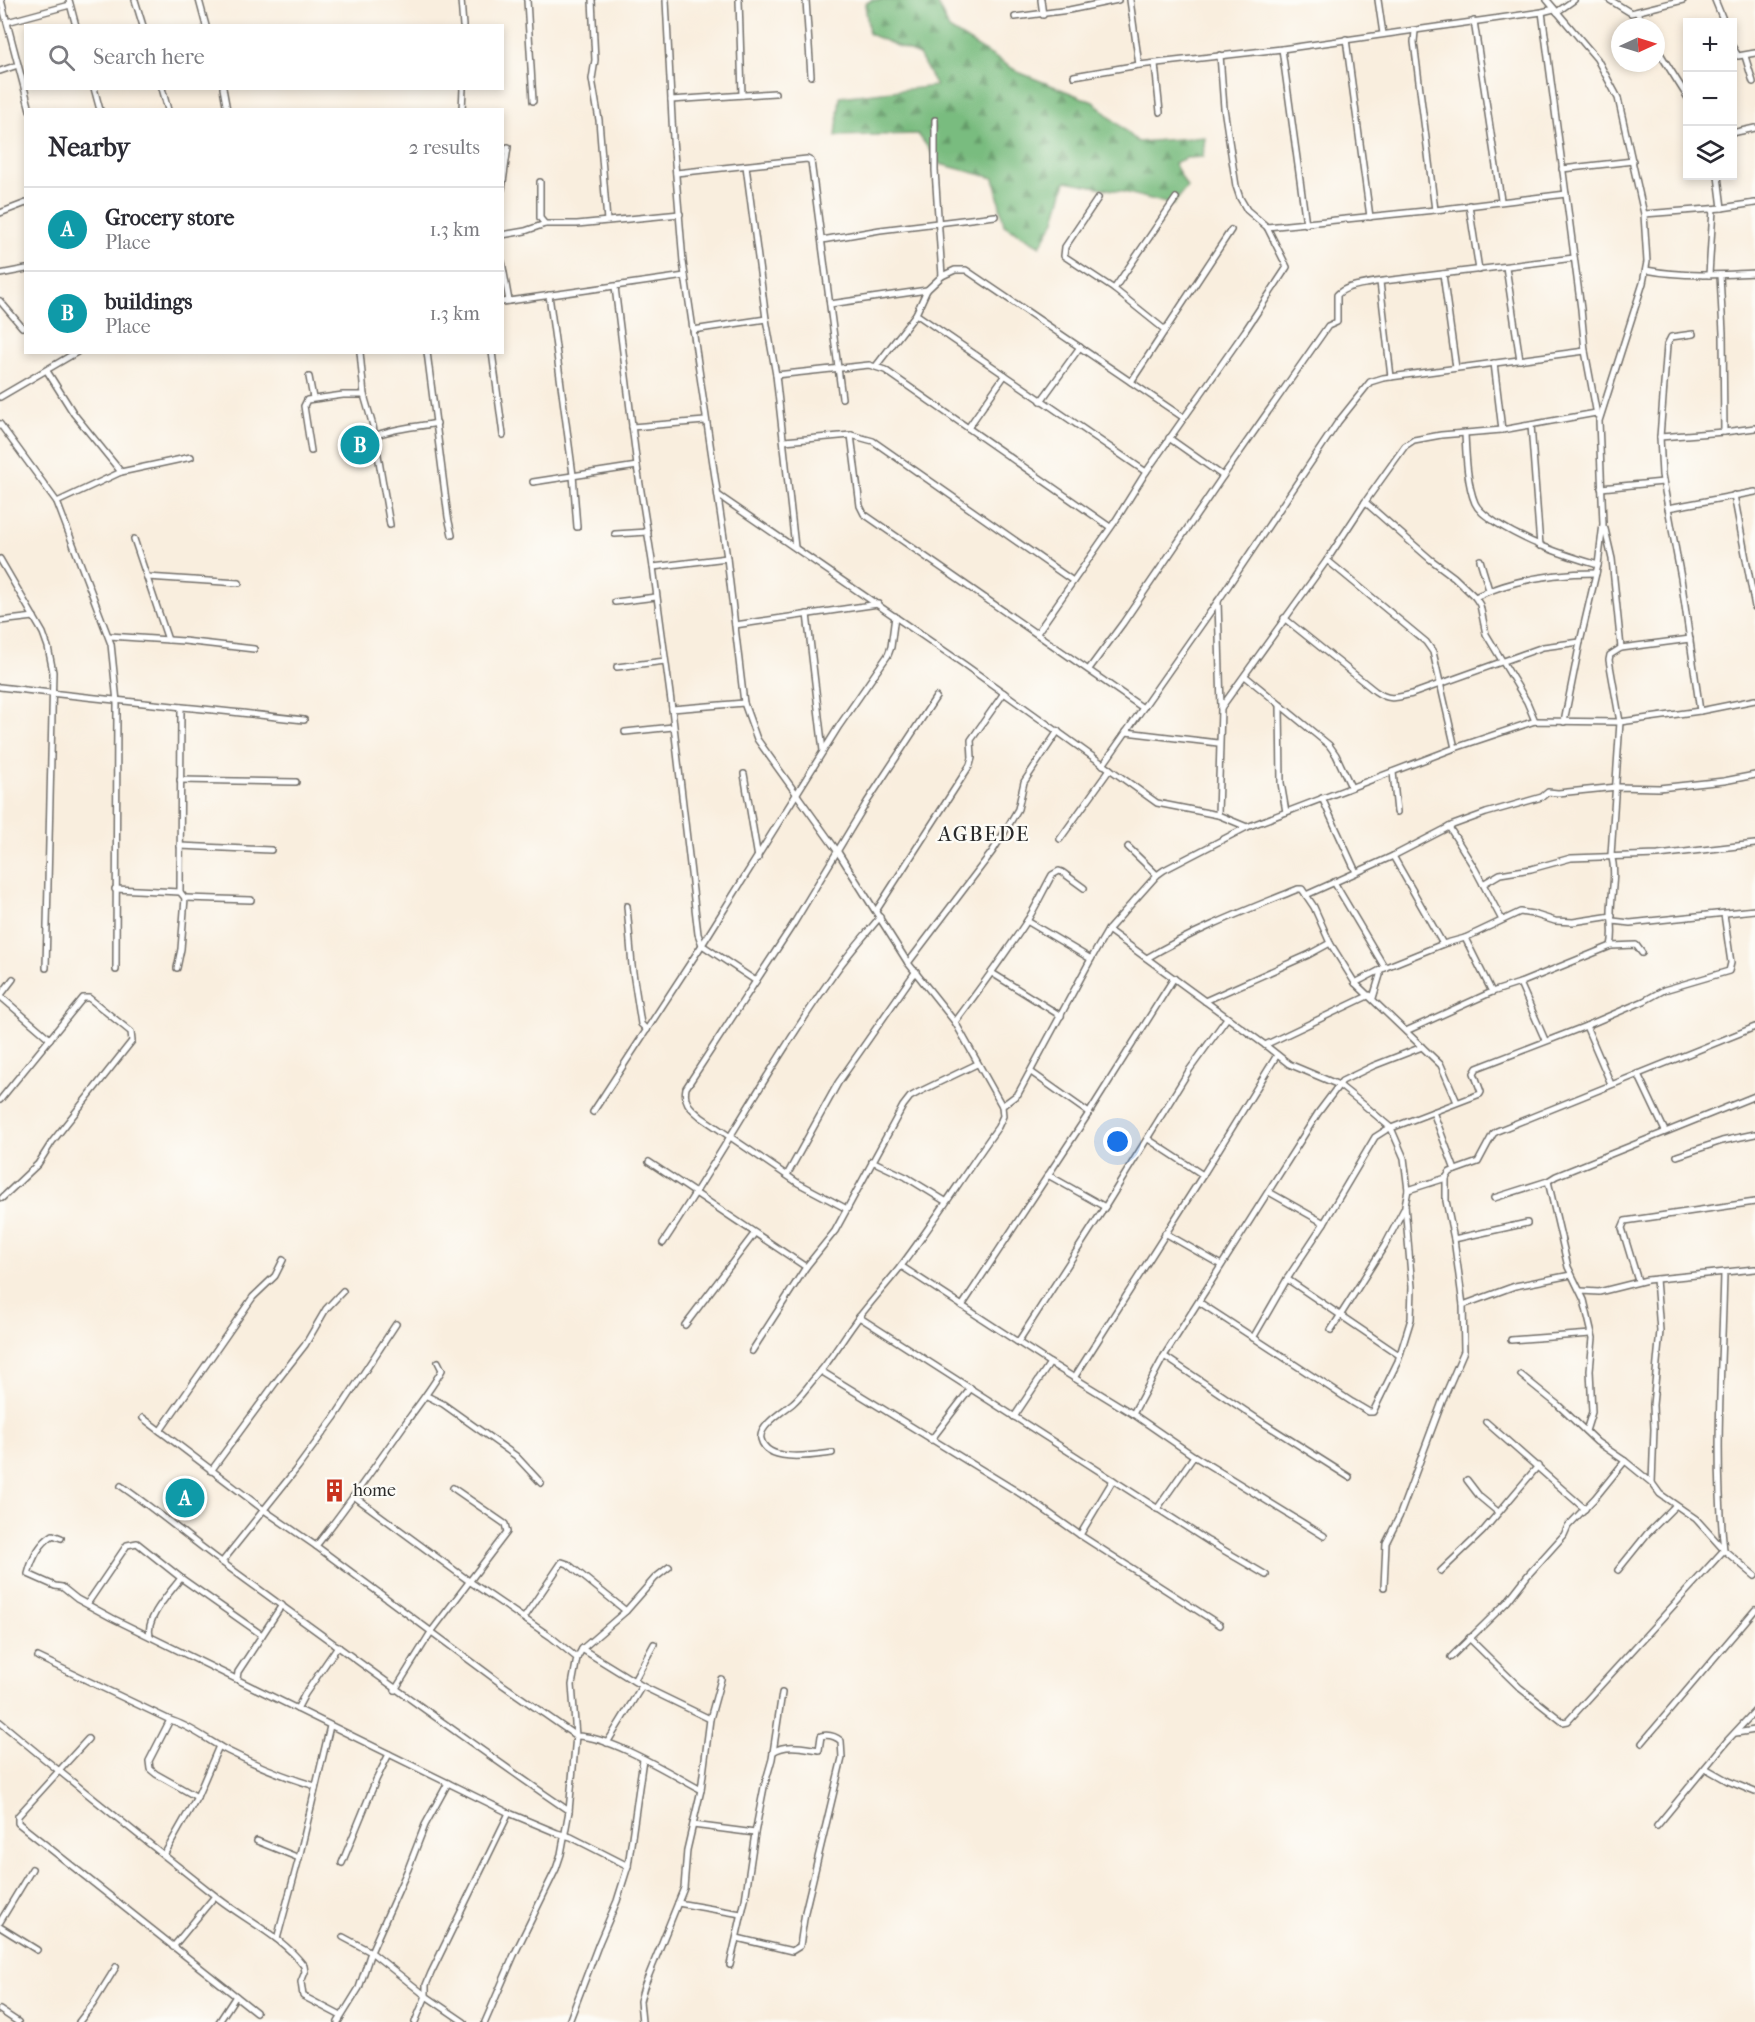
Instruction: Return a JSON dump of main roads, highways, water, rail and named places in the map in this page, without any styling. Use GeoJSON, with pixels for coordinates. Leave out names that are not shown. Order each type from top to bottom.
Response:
{"type":"FeatureCollection","features":[{"type":"Feature","properties":{"kind":"place","name":"buildings"},"geometry":{"type":"Point","coordinates":[360,445]}},
{"type":"Feature","properties":{"kind":"place","name":"home"},"geometry":{"type":"Point","coordinates":[335,1490]}},
{"type":"Feature","properties":{"kind":"place","name":"Grocery store"},"geometry":{"type":"Point","coordinates":[185,1498]}},
{"type":"Feature","properties":{"kind":"district","name":"AGBEDE"},"geometry":{"type":"Point","coordinates":[984,834]}}]}
